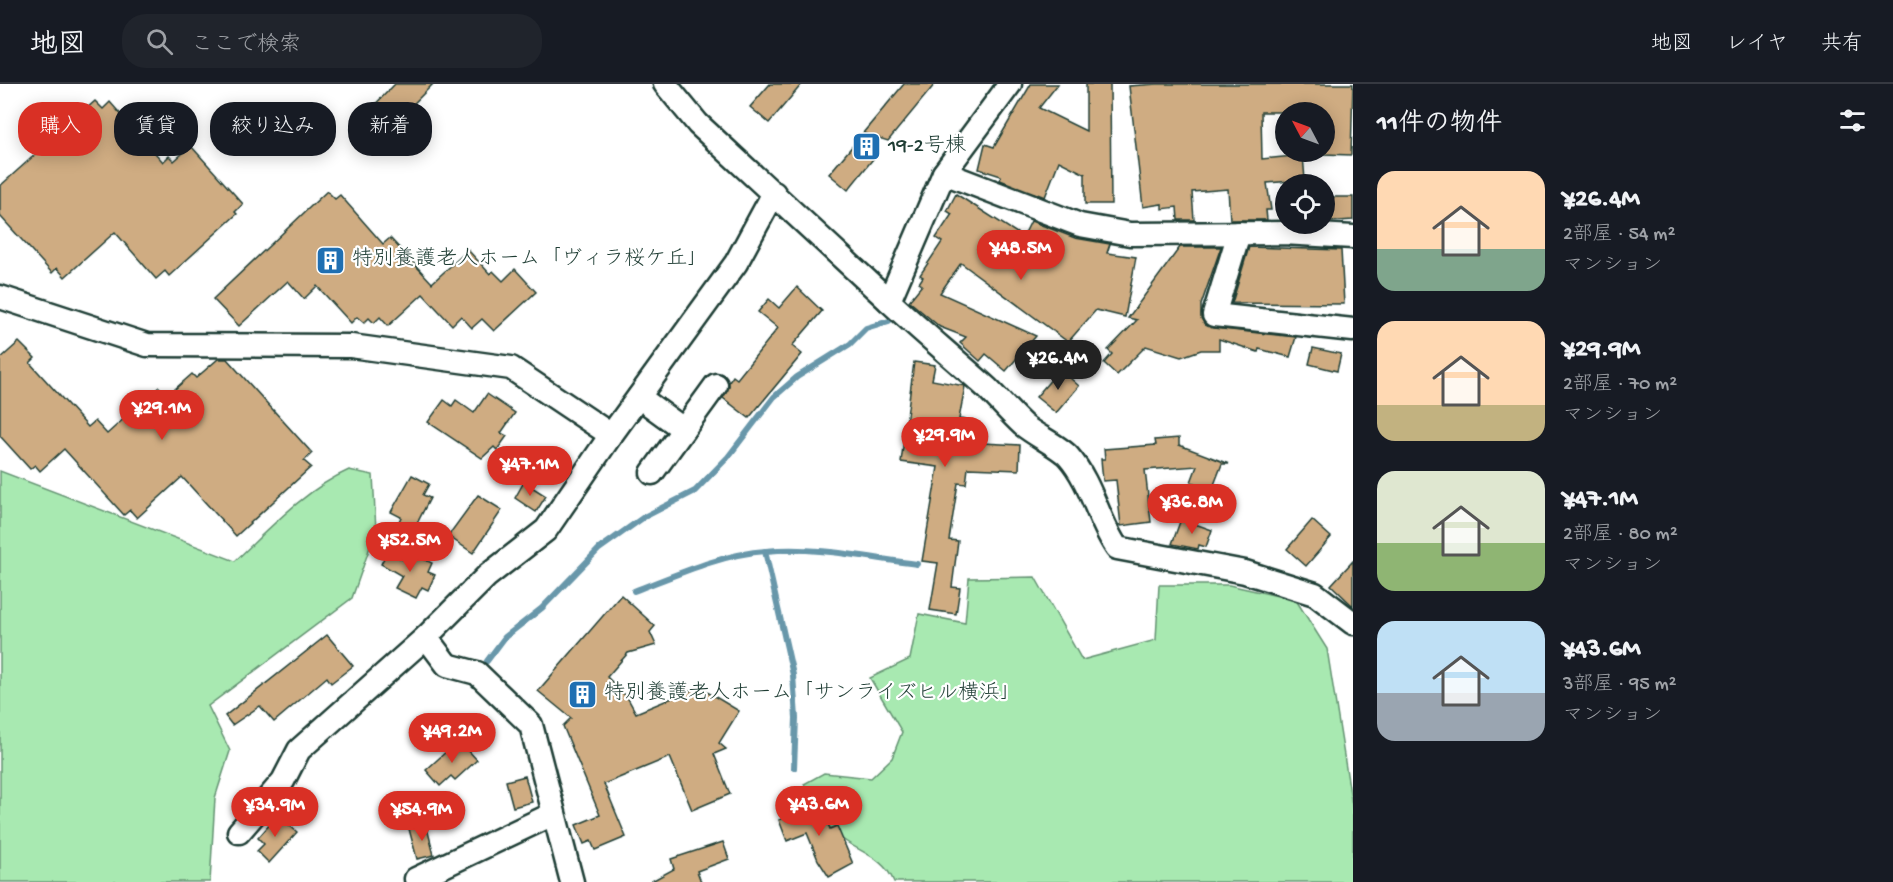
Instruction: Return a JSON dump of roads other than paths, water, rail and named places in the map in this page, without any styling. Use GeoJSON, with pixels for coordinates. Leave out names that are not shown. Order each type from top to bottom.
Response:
{"type":"FeatureCollection","features":[{"type":"Feature","properties":{"kind":"street"},"geometry":{"type":"LineString","coordinates":[[665,84],[699,124],[889,301],[988,389],[1021,423],[1040,439],[1067,455],[1092,495],[1104,520],[1107,533],[1117,548],[1245,572],[1305,590],[1315,594],[1353,622]]}},
{"type":"Feature","properties":{"kind":"street"},"geometry":{"type":"LineString","coordinates":[[889,301],[944,173],[1010,84]]}},
{"type":"Feature","properties":{"kind":"street"},"geometry":{"type":"LineString","coordinates":[[944,173],[1080,225],[1130,234],[1239,233],[1353,237]]}},
{"type":"Feature","properties":{"kind":"street"},"geometry":{"type":"LineString","coordinates":[[239,832],[283,781],[299,750],[426,637],[487,576],[546,530],[611,435],[736,263],[774,193]]}},
{"type":"Feature","properties":{"kind":"street"},"geometry":{"type":"LineString","coordinates":[[1239,233],[1214,315],[1353,330]]}},
{"type":"Feature","properties":{"kind":"street"},"geometry":{"type":"LineString","coordinates":[[0,297],[147,345],[351,346],[511,368],[611,435]]}},
{"type":"Feature","properties":{"kind":"street"},"geometry":{"type":"LineString","coordinates":[[652,473],[716,385]]}},
{"type":"Feature","properties":{"kind":"street"},"geometry":{"type":"LineString","coordinates":[[639,397],[683,429]]}},
{"type":"Feature","properties":{"kind":"street"},"geometry":{"type":"LineString","coordinates":[[426,637],[447,664],[477,674],[531,725],[572,882]]}},
{"type":"Feature","properties":{"kind":"street"},"geometry":{"type":"LineString","coordinates":[[416,879],[444,874],[553,814]]}},
{"type":"Feature","properties":{"kind":"waterway"},"geometry":{"type":"LineString","coordinates":[[487,661],[505,637],[542,608],[599,549],[644,517],[695,491],[728,457],[774,397],[797,377],[850,344],[866,328],[889,321]]}},
{"type":"Feature","properties":{"kind":"waterway"},"geometry":{"type":"LineString","coordinates":[[765,551],[793,675],[796,718],[794,768]]}},
{"type":"Feature","properties":{"kind":"waterway"},"geometry":{"type":"LineString","coordinates":[[634,591],[732,556],[766,551],[823,551],[917,564]]}},
{"type":"Feature","properties":{"kind":"place","name":"19-2号棟"},"geometry":{"type":"Point","coordinates":[867,147]}},
{"type":"Feature","properties":{"kind":"place","name":"特別養護老人ホーム「ヴィラ桜ケ丘」"},"geometry":{"type":"Point","coordinates":[331,260]}},
{"type":"Feature","properties":{"kind":"place","name":"特別養護老人ホーム「サンライズヒル横浜」"},"geometry":{"type":"Point","coordinates":[583,694]}}]}
